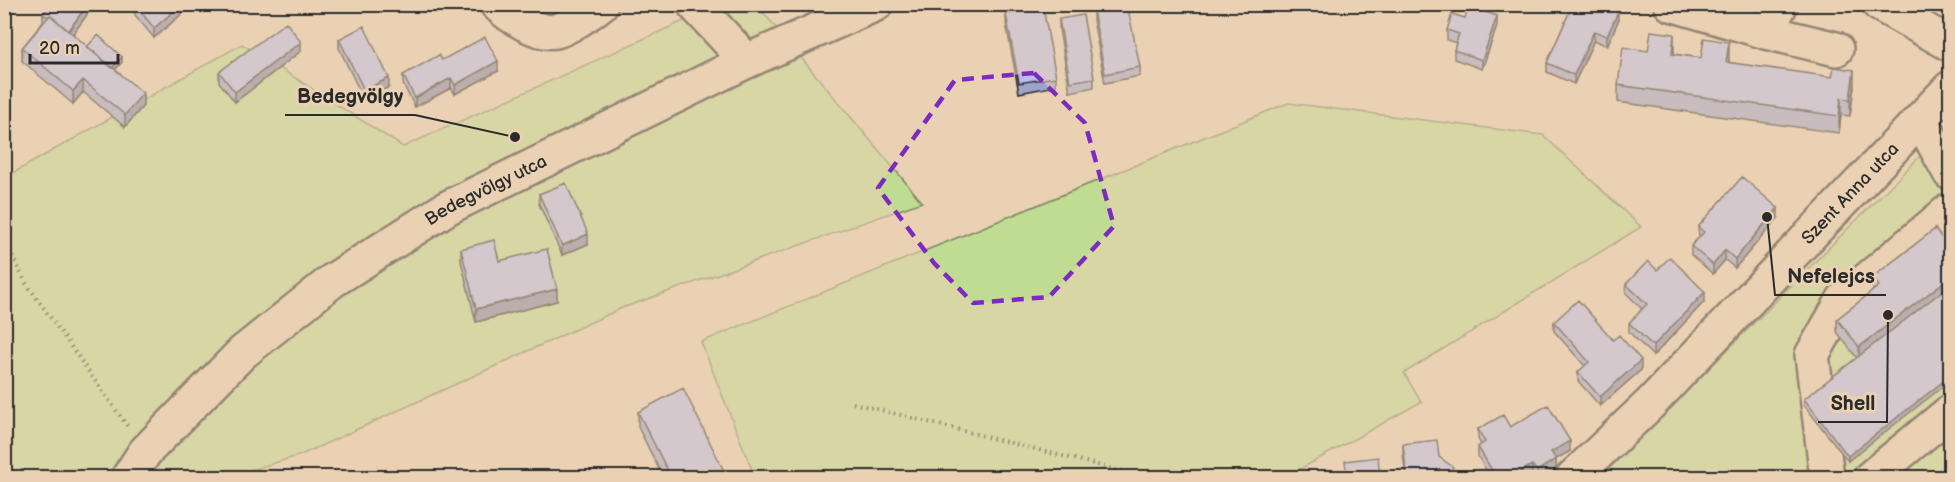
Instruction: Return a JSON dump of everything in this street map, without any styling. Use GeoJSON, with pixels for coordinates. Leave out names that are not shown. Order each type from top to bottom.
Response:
{"type":"FeatureCollection","features":[{"type":"Feature","properties":{"kind":"street"},"geometry":{"type":"LineString","coordinates":[[497,4],[533,28],[555,31],[592,12],[602,4]]}},
{"type":"Feature","properties":{"kind":"street"},"geometry":{"type":"LineString","coordinates":[[693,4],[747,61]]}},
{"type":"Feature","properties":{"kind":"street","name":"Bedegvölgy utca"},"geometry":{"type":"LineString","coordinates":[[137,465],[242,353],[332,280],[447,208],[747,61],[876,4]]}},
{"type":"Feature","properties":{"kind":"street"},"geometry":{"type":"LineString","coordinates":[[1671,4],[1774,18],[1836,49]]}},
{"type":"Feature","properties":{"kind":"street"},"geometry":{"type":"LineString","coordinates":[[1879,4],[1950,44]]}},
{"type":"Feature","properties":{"kind":"street","name":"Szent Anna utca"},"geometry":{"type":"LineString","coordinates":[[1572,477],[1650,404],[1950,88]]}},
{"type":"Feature","properties":{"kind":"street"},"geometry":{"type":"LineString","coordinates":[[1921,120],[1950,173]]}},
{"type":"Feature","properties":{"kind":"street"},"geometry":{"type":"LineString","coordinates":[[1827,477],[1812,355],[1844,299],[1950,210]]}},
{"type":"Feature","properties":{"kind":"street"},"geometry":{"type":"LineString","coordinates":[[1870,477],[1950,412]]}},
{"type":"Feature","properties":{"kind":"path"},"geometry":{"type":"LineString","coordinates":[[4,240],[26,283],[117,410]]}},
{"type":"Feature","properties":{"kind":"path"},"geometry":{"type":"LineString","coordinates":[[853,404],[1149,477]]}},
{"type":"Feature","properties":{"kind":"highlighted area"},"geometry":{"type":"Polygon","coordinates":[[[1034,73],[1085,123],[1114,226],[1049,297],[973,303],[934,263],[878,188],[955,80],[1034,73]]]}},
{"type":"Feature","properties":{"kind":"green space"},"geometry":{"type":"Polygon","coordinates":[[[756,4],[922,202],[622,308],[301,455],[228,477],[5,478],[4,178],[242,44],[403,147],[719,5],[756,4]]]}},
{"type":"Feature","properties":{"kind":"green space"},"geometry":{"type":"Polygon","coordinates":[[[1288,103],[1543,135],[1641,227],[1404,373],[1421,402],[1286,477],[755,477],[701,342],[1288,103]]]}},
{"type":"Feature","properties":{"kind":"green space"},"geometry":{"type":"Polygon","coordinates":[[[1950,126],[1950,477],[1601,477],[1950,126]]]}},
{"type":"Feature","properties":{"kind":"building"},"geometry":{"type":"Polygon","coordinates":[[[50,4],[88,4],[68,31],[50,15],[48,17],[43,14],[50,4]]]}},
{"type":"Feature","properties":{"kind":"building"},"geometry":{"type":"Polygon","coordinates":[[[136,4],[182,4],[154,28],[136,4]]]}},
{"type":"Feature","properties":{"kind":"building"},"geometry":{"type":"Polygon","coordinates":[[[1127,4],[1140,67],[1105,74],[1093,10],[1127,4]]]}},
{"type":"Feature","properties":{"kind":"building"},"geometry":{"type":"Polygon","coordinates":[[[1573,4],[1603,4],[1618,12],[1607,36],[1594,31],[1574,75],[1547,63],[1573,4]]]}},
{"type":"Feature","properties":{"kind":"building"},"geometry":{"type":"Polygon","coordinates":[[[1469,6],[1497,16],[1482,60],[1454,50],[1459,34],[1447,30],[1452,14],[1465,18],[1469,6]]]}},
{"type":"Feature","properties":{"kind":"building"},"geometry":{"type":"Polygon","coordinates":[[[1043,7],[1056,77],[1019,83],[1006,14],[1043,7]]]}},
{"type":"Feature","properties":{"kind":"building"},"geometry":{"type":"Polygon","coordinates":[[[50,15],[143,93],[125,115],[83,80],[73,91],[22,48],[50,15]]]}},
{"type":"Feature","properties":{"kind":"building"},"geometry":{"type":"Polygon","coordinates":[[[1083,15],[1094,78],[1070,82],[1059,19],[1083,15]]]}},
{"type":"Feature","properties":{"kind":"building"},"geometry":{"type":"Polygon","coordinates":[[[286,22],[301,42],[235,92],[219,72],[286,22]]]}},
{"type":"Feature","properties":{"kind":"building"},"geometry":{"type":"Polygon","coordinates":[[[364,26],[389,78],[364,90],[339,39],[364,26]]]}},
{"type":"Feature","properties":{"kind":"building"},"geometry":{"type":"Polygon","coordinates":[[[1651,31],[1674,34],[1672,54],[1701,58],[1704,38],[1729,42],[1726,62],[1832,77],[1834,67],[1854,70],[1850,99],[1841,98],[1839,116],[1618,85],[1623,47],[1648,51],[1651,31]]]}},
{"type":"Feature","properties":{"kind":"building"},"geometry":{"type":"Polygon","coordinates":[[[98,35],[122,57],[112,68],[87,47],[98,35]]]}},
{"type":"Feature","properties":{"kind":"building"},"geometry":{"type":"Polygon","coordinates":[[[485,37],[498,61],[455,85],[451,78],[415,98],[403,75],[439,55],[442,60],[485,37]]]}},
{"type":"Feature","properties":{"kind":"building"},"geometry":{"type":"Polygon","coordinates":[[[1742,177],[1778,208],[1735,259],[1725,250],[1713,265],[1691,246],[1704,232],[1698,227],[1742,177]]]}},
{"type":"Feature","properties":{"kind":"building"},"geometry":{"type":"Polygon","coordinates":[[[566,183],[588,234],[562,246],[539,194],[566,183]]]}},
{"type":"Feature","properties":{"kind":"building"},"geometry":{"type":"Polygon","coordinates":[[[1935,229],[1950,249],[1950,277],[1859,347],[1837,319],[1879,286],[1873,277],[1935,229]]]}},
{"type":"Feature","properties":{"kind":"building"},"geometry":{"type":"Polygon","coordinates":[[[494,240],[499,261],[547,249],[557,289],[476,309],[461,249],[494,240]]]}},
{"type":"Feature","properties":{"kind":"building"},"geometry":{"type":"Polygon","coordinates":[[[1670,257],[1705,292],[1653,346],[1629,323],[1647,304],[1626,284],[1648,261],[1657,270],[1670,257]]]}},
{"type":"Feature","properties":{"kind":"building"},"geometry":{"type":"Polygon","coordinates":[[[1950,285],[1950,376],[1848,456],[1804,399],[1950,285]]]}},
{"type":"Feature","properties":{"kind":"building"},"geometry":{"type":"Polygon","coordinates":[[[1578,300],[1613,340],[1619,335],[1641,360],[1600,397],[1578,372],[1589,362],[1554,322],[1578,300]]]}},
{"type":"Feature","properties":{"kind":"building"},"geometry":{"type":"Polygon","coordinates":[[[683,388],[727,477],[671,477],[638,412],[683,388]]]}},
{"type":"Feature","properties":{"kind":"building"},"geometry":{"type":"Polygon","coordinates":[[[1548,405],[1570,441],[1551,452],[1556,459],[1537,471],[1532,465],[1511,477],[1506,477],[1504,473],[1496,477],[1478,447],[1485,442],[1478,429],[1503,415],[1510,427],[1548,405]]]}},
{"type":"Feature","properties":{"kind":"building"},"geometry":{"type":"Polygon","coordinates":[[[1437,440],[1439,457],[1453,467],[1449,474],[1462,472],[1463,477],[1407,477],[1403,444],[1437,440]]]}},
{"type":"Feature","properties":{"kind":"building"},"geometry":{"type":"Polygon","coordinates":[[[1378,457],[1380,477],[1347,477],[1345,461],[1378,457]]]}},
{"type":"Feature","properties":{"kind":"place","name":"Bedegvölgy"},"geometry":{"type":"Point","coordinates":[515,137]}},
{"type":"Feature","properties":{"kind":"place","name":"Nefelejcs"},"geometry":{"type":"Point","coordinates":[1767,217]}},
{"type":"Feature","properties":{"kind":"place","name":"Shell"},"geometry":{"type":"Point","coordinates":[1888,315]}}]}
